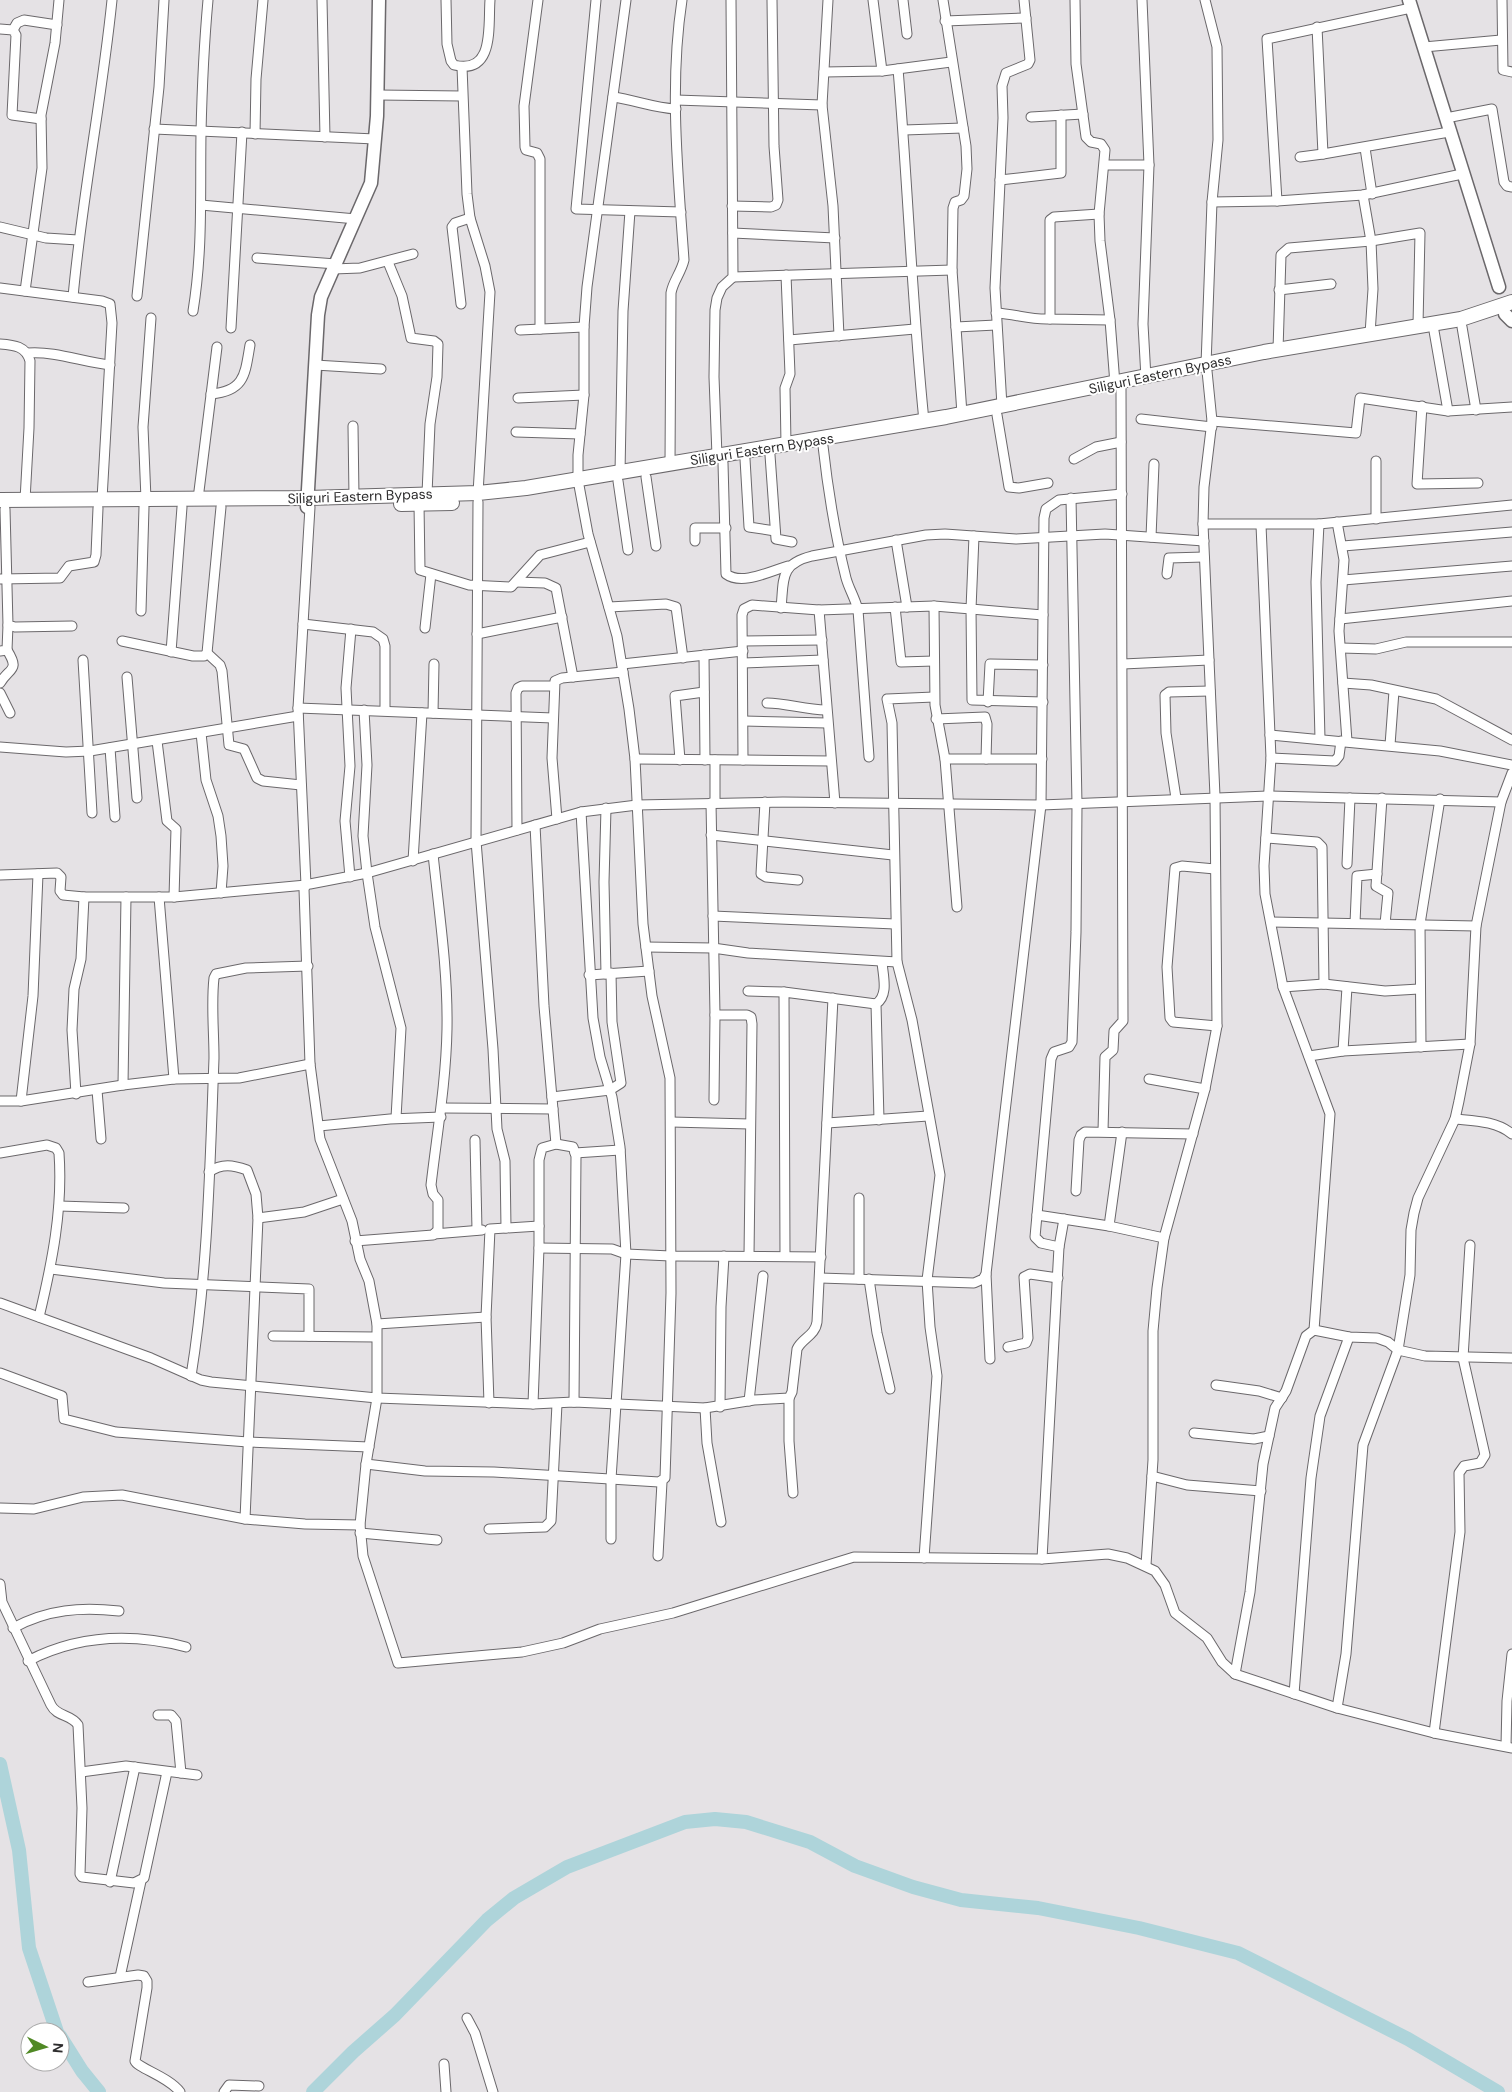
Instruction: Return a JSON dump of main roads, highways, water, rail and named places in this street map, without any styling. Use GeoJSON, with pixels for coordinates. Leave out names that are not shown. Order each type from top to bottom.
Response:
{"type":"FeatureCollection","features":[{"type":"Feature","properties":{"kind":"main road","name":"Siliguri Eastern Bypass"},"geometry":{"type":"LineString","coordinates":[[145,503],[182,507],[221,507],[478,497],[579,484],[619,477],[670,464],[720,459],[745,459],[823,446],[1206,368],[1278,350],[1509,311]]}},
{"type":"Feature","properties":{"kind":"main road","name":"Siliguri Eastern Bypass"},"geometry":{"type":"LineString","coordinates":[[1118,386],[1146,378],[1462,326],[1509,311]]}},
{"type":"Feature","properties":{"kind":"main road","name":"Siliguri Eastern Bypass"},"geometry":{"type":"LineString","coordinates":[[619,477],[646,476],[786,444],[962,414],[999,411]]}},
{"type":"Feature","properties":{"kind":"main road","name":"Siliguri Eastern Bypass"},"geometry":{"type":"LineString","coordinates":[[2,506],[145,503],[198,499],[308,504],[354,497],[423,499]]}},
{"type":"Feature","properties":{"kind":"main road","name":"Siliguri Eastern Bypass"},"geometry":{"type":"LineString","coordinates":[[2,506],[25,500],[100,503]]}},
{"type":"Feature","properties":{"kind":"waterway"},"geometry":{"type":"LineString","coordinates":[[0,1764],[19,1850],[29,1948],[54,2022]]}},
{"type":"Feature","properties":{"kind":"waterway"},"geometry":{"type":"LineString","coordinates":[[313,2092],[353,2052],[395,2015],[487,1920],[514,1898],[567,1867],[685,1822],[715,1819],[746,1822],[810,1842],[855,1866],[913,1887],[961,1900],[1038,1908],[1139,1928],[1238,1953],[1408,2039],[1498,2092]]}},
{"type":"Feature","properties":{"kind":"waterway"},"geometry":{"type":"LineString","coordinates":[[70,2052],[99,2092]]}}]}
